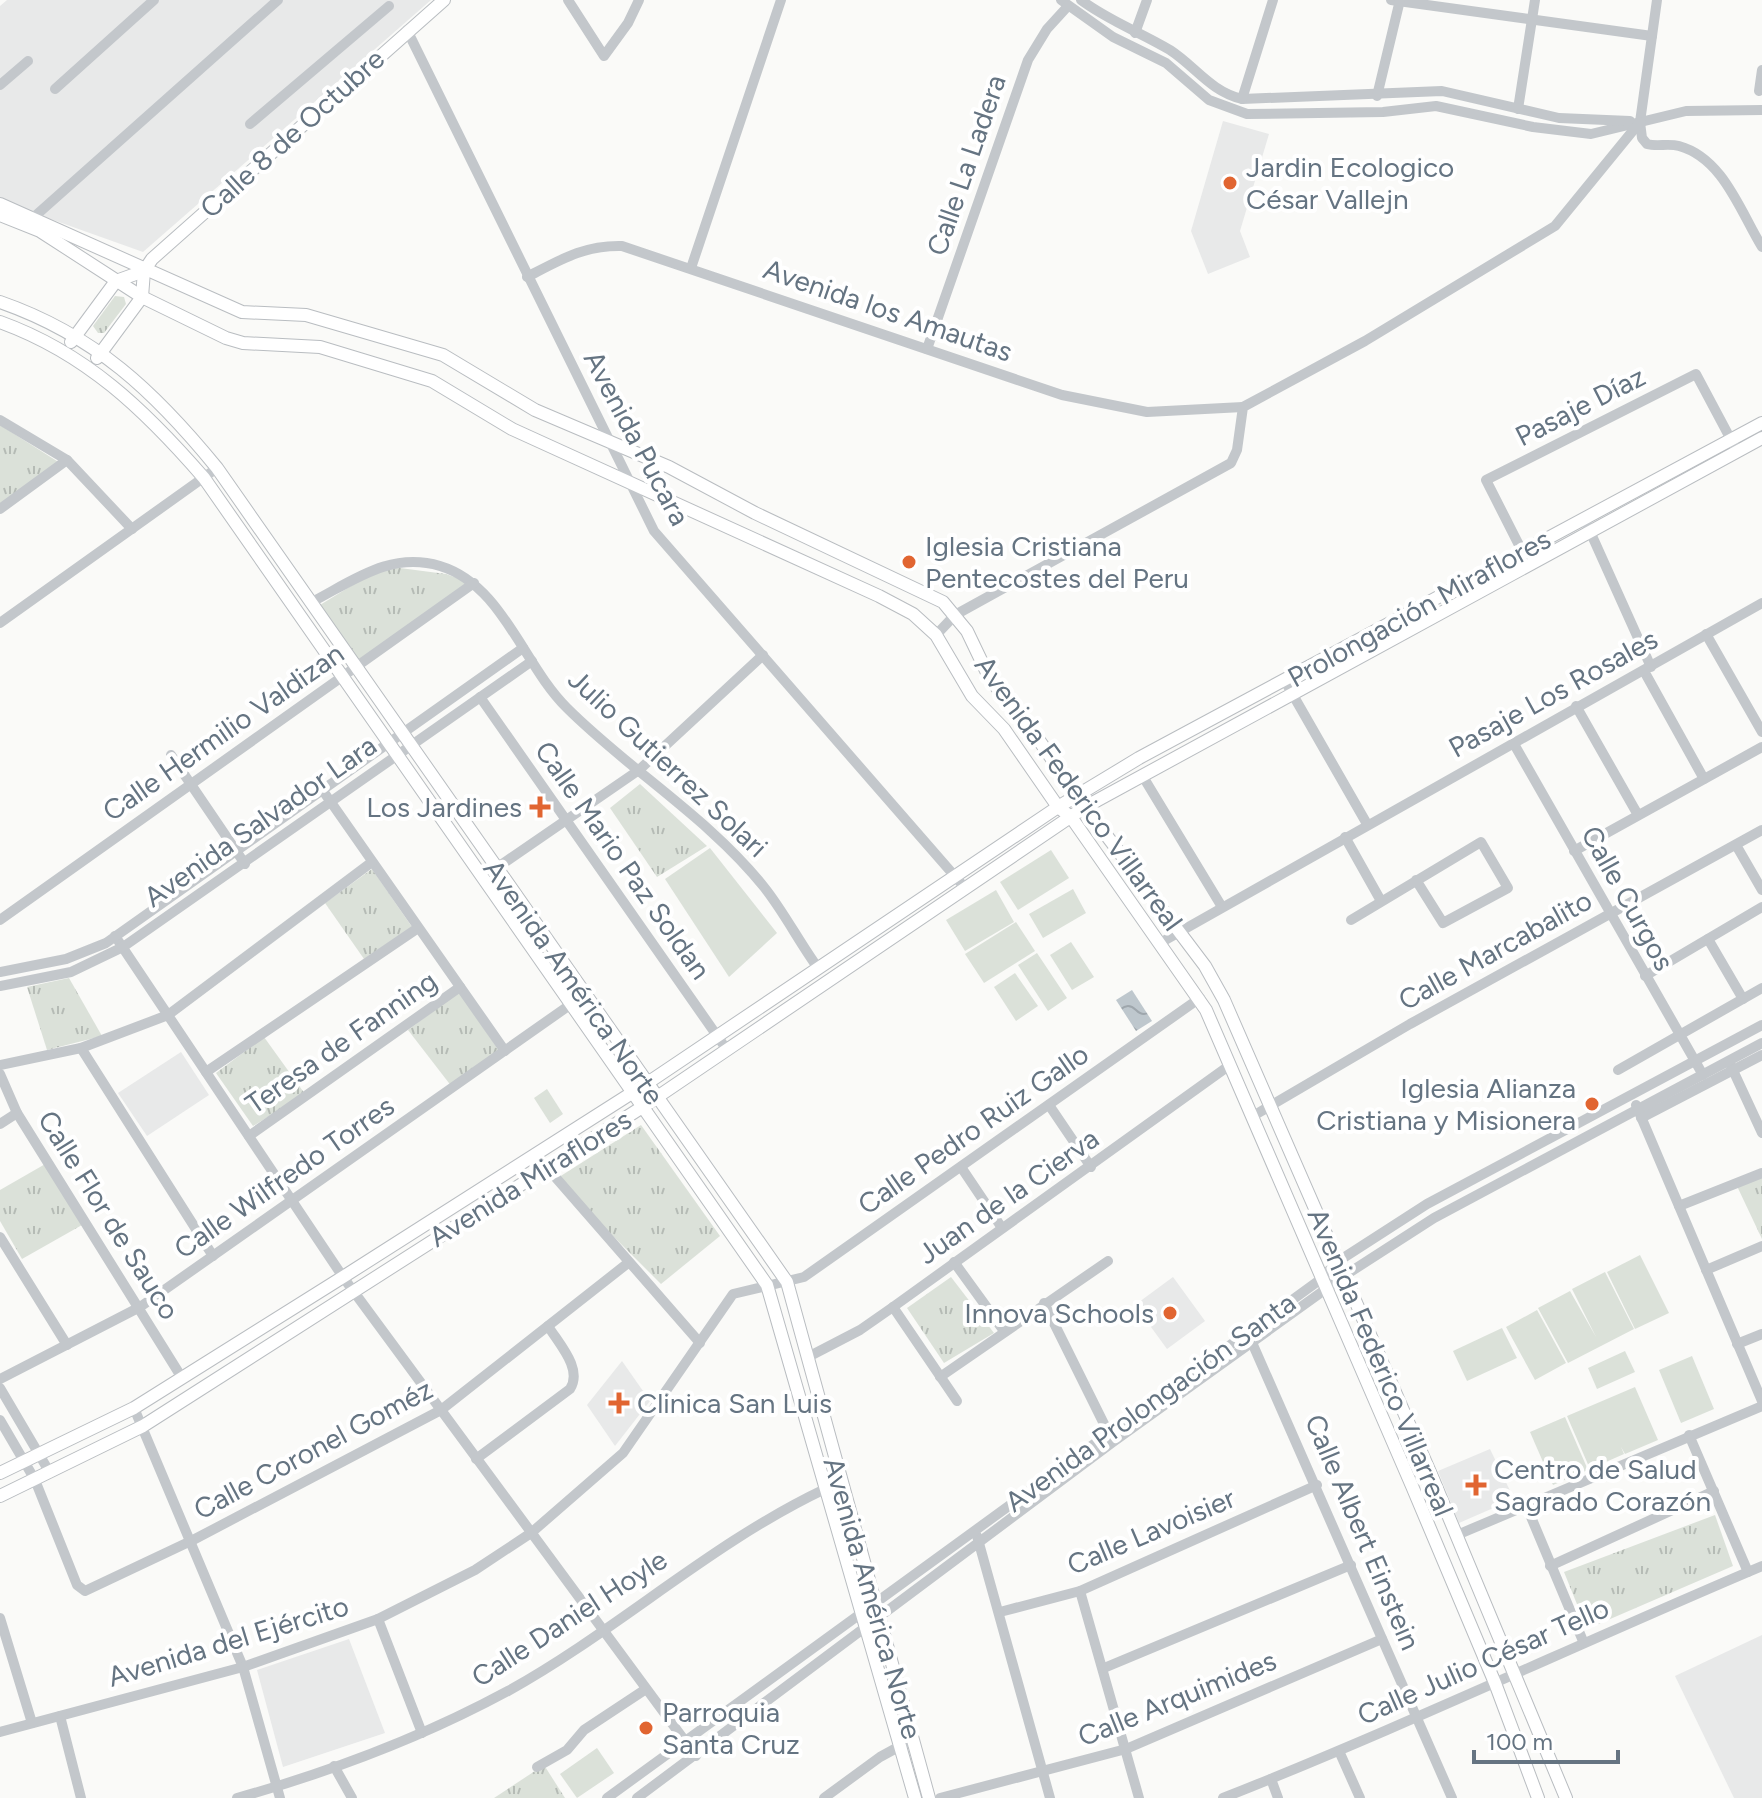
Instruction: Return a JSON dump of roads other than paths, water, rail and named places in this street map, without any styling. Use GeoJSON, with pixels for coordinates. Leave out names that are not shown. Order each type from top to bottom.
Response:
{"type":"FeatureCollection","features":[{"type":"Feature","properties":{"kind":"main road","name":"Calle 8 de Octubre"},"geometry":{"type":"LineString","coordinates":[[116,281],[144,271],[186,227],[444,0]]}},
{"type":"Feature","properties":{"kind":"main road","name":"Avenida Federico Villarreal"},"geometry":{"type":"LineString","coordinates":[[0,204],[34,217],[144,271],[242,312],[306,315],[443,355],[535,410],[669,467],[755,513],[943,602],[955,615],[990,679],[1034,733],[1216,985],[1433,1479],[1566,1798]]}},
{"type":"Feature","properties":{"kind":"main road","name":"Avenida Federico Villarreal"},"geometry":{"type":"LineString","coordinates":[[0,215],[40,231],[142,297],[243,343],[320,347],[432,381],[512,429],[913,614],[936,635],[967,688],[1004,729],[1058,807]]}},
{"type":"Feature","properties":{"kind":"main road"},"geometry":{"type":"LineString","coordinates":[[90,367],[142,297],[144,271]]}},
{"type":"Feature","properties":{"kind":"main road"},"geometry":{"type":"LineString","coordinates":[[65,351],[116,281]]}},
{"type":"Feature","properties":{"kind":"main road","name":"Avenida América Norte"},"geometry":{"type":"LineString","coordinates":[[0,302],[76,336],[101,353],[170,411],[217,468],[787,1282],[878,1612],[907,1742],[915,1798]]}},
{"type":"Feature","properties":{"kind":"main road"},"geometry":{"type":"LineString","coordinates":[[4,323],[16,307]]}},
{"type":"Feature","properties":{"kind":"main road","name":"Avenida América Norte"},"geometry":{"type":"LineString","coordinates":[[4,323],[65,351],[90,367],[157,424],[204,478],[767,1285],[866,1630],[929,1798]]}},
{"type":"Feature","properties":{"kind":"main road"},"geometry":{"type":"LineString","coordinates":[[157,424],[170,411]]}},
{"type":"Feature","properties":{"kind":"main road","name":"Prolongación Miraflores"},"geometry":{"type":"LineString","coordinates":[[1081,802],[1142,775],[1293,696],[1591,531],[1734,446],[1762,423]]}},
{"type":"Feature","properties":{"kind":"main road","name":"Prolongación Miraflores"},"geometry":{"type":"LineString","coordinates":[[1081,802],[1139,758],[1522,551],[1734,446],[1762,438]]}},
{"type":"Feature","properties":{"kind":"main road","name":"Avenida Miraflores"},"geometry":{"type":"LineString","coordinates":[[0,1473],[134,1408],[646,1084],[1058,807],[1081,802]]}},
{"type":"Feature","properties":{"kind":"main road","name":"Avenida Miraflores"},"geometry":{"type":"LineString","coordinates":[[0,1496],[143,1426],[644,1106],[1071,817],[1081,802]]}},
{"type":"Feature","properties":{"kind":"main road"},"geometry":{"type":"LineString","coordinates":[[1058,807],[1071,817]]}},
{"type":"Feature","properties":{"kind":"main road","name":"Avenida Federico Villarreal"},"geometry":{"type":"LineString","coordinates":[[1071,817],[1200,998],[1412,1486],[1495,1683],[1538,1798]]}},
{"type":"Feature","properties":{"kind":"main road"},"geometry":{"type":"LineString","coordinates":[[822,965],[835,977]]}},
{"type":"Feature","properties":{"kind":"main road"},"geometry":{"type":"LineString","coordinates":[[815,1450],[831,1446]]}},
{"type":"Feature","properties":{"kind":"main road"},"geometry":{"type":"LineString","coordinates":[[1412,1486],[1433,1479]]}},
{"type":"Feature","properties":{"kind":"street"},"geometry":{"type":"LineString","coordinates":[[55,89],[154,0]]}},
{"type":"Feature","properties":{"kind":"street"},"geometry":{"type":"LineString","coordinates":[[34,217],[278,0]]}},
{"type":"Feature","properties":{"kind":"street"},"geometry":{"type":"LineString","coordinates":[[568,0],[604,56],[628,23],[639,0]]}},
{"type":"Feature","properties":{"kind":"street"},"geometry":{"type":"LineString","coordinates":[[691,268],[781,0]]}},
{"type":"Feature","properties":{"kind":"street"},"geometry":{"type":"LineString","coordinates":[[1081,0],[1173,52],[1197,75],[1225,95],[1242,99],[1442,91],[1559,118],[1640,122]]}},
{"type":"Feature","properties":{"kind":"street"},"geometry":{"type":"LineString","coordinates":[[1135,33],[1147,0]]}},
{"type":"Feature","properties":{"kind":"street"},"geometry":{"type":"LineString","coordinates":[[1242,99],[1273,0]]}},
{"type":"Feature","properties":{"kind":"street"},"geometry":{"type":"LineString","coordinates":[[1377,96],[1397,0],[1652,36]]}},
{"type":"Feature","properties":{"kind":"street"},"geometry":{"type":"LineString","coordinates":[[1518,109],[1535,0]]}},
{"type":"Feature","properties":{"kind":"street"},"geometry":{"type":"LineString","coordinates":[[1657,0],[1640,122],[1642,138],[1647,144],[1677,145],[1700,155],[1718,171],[1762,247]]}},
{"type":"Feature","properties":{"kind":"street"},"geometry":{"type":"LineString","coordinates":[[1065,3],[1113,37],[1166,63],[1209,100],[1238,112],[1383,112],[1436,106],[1533,127],[1591,134],[1686,111],[1762,110]]}},
{"type":"Feature","properties":{"kind":"street","name":"Calle La Ladera"},"geometry":{"type":"LineString","coordinates":[[927,349],[1028,60],[1065,3]]}},
{"type":"Feature","properties":{"kind":"street"},"geometry":{"type":"LineString","coordinates":[[250,124],[389,6]]}},
{"type":"Feature","properties":{"kind":"street","name":"Avenida Pucara"},"geometry":{"type":"LineString","coordinates":[[407,30],[654,531],[957,875],[966,889]]}},
{"type":"Feature","properties":{"kind":"street"},"geometry":{"type":"LineString","coordinates":[[0,85],[28,61]]}},
{"type":"Feature","properties":{"kind":"street"},"geometry":{"type":"LineString","coordinates":[[1759,91],[1762,70]]}},
{"type":"Feature","properties":{"kind":"street","name":"Avenida los Amautas"},"geometry":{"type":"LineString","coordinates":[[527,277],[576,251],[597,246],[622,246],[1062,395],[1147,412],[1243,407],[1365,341],[1555,226],[1640,122]]}},
{"type":"Feature","properties":{"kind":"street","name":"Pasaje Díaz"},"geometry":{"type":"LineString","coordinates":[[1522,551],[1486,480],[1696,374],[1734,446]]}},
{"type":"Feature","properties":{"kind":"street"},"geometry":{"type":"LineString","coordinates":[[936,635],[955,615],[1231,463],[1237,450],[1243,407]]}},
{"type":"Feature","properties":{"kind":"street"},"geometry":{"type":"LineString","coordinates":[[0,420],[67,460],[132,529]]}},
{"type":"Feature","properties":{"kind":"street"},"geometry":{"type":"LineString","coordinates":[[0,509],[67,460]]}},
{"type":"Feature","properties":{"kind":"street"},"geometry":{"type":"LineString","coordinates":[[0,623],[217,468]]}},
{"type":"Feature","properties":{"kind":"street"},"geometry":{"type":"LineString","coordinates":[[1584,518],[1647,669],[1704,779]]}},
{"type":"Feature","properties":{"kind":"street","name":"Julio Gutierrez Solari"},"geometry":{"type":"LineString","coordinates":[[310,603],[390,562],[411,560],[441,566],[474,583],[565,706],[732,853],[765,888],[822,965]]}},
{"type":"Feature","properties":{"kind":"street","name":"Calle Hermilio Valdizan"},"geometry":{"type":"LineString","coordinates":[[0,920],[474,583]]}},
{"type":"Feature","properties":{"kind":"street","name":"Pasaje Los Rosales"},"geometry":{"type":"LineString","coordinates":[[1160,943],[1762,603]]}},
{"type":"Feature","properties":{"kind":"street"},"geometry":{"type":"LineString","coordinates":[[1706,634],[1762,732]]}},
{"type":"Feature","properties":{"kind":"street","name":"Avenida Salvador Lara"},"geometry":{"type":"LineString","coordinates":[[2,968],[66,959],[115,936],[523,648]]}},
{"type":"Feature","properties":{"kind":"street"},"geometry":{"type":"LineString","coordinates":[[495,869],[639,770],[763,655]]}},
{"type":"Feature","properties":{"kind":"street","name":"Avenida Salvador Lara"},"geometry":{"type":"LineString","coordinates":[[0,986],[71,972],[123,947],[532,661]]}},
{"type":"Feature","properties":{"kind":"street"},"geometry":{"type":"LineString","coordinates":[[1285,681],[1367,824]]}},
{"type":"Feature","properties":{"kind":"street","name":"Calle Mario Paz Soldan"},"geometry":{"type":"LineString","coordinates":[[480,697],[727,1050]]}},
{"type":"Feature","properties":{"kind":"street"},"geometry":{"type":"LineString","coordinates":[[1576,706],[1638,815]]}},
{"type":"Feature","properties":{"kind":"street","name":"Calle Curgos"},"geometry":{"type":"LineString","coordinates":[[1514,744],[1692,1061],[1703,1075]]}},
{"type":"Feature","properties":{"kind":"street"},"geometry":{"type":"LineString","coordinates":[[1574,851],[1762,747]]}},
{"type":"Feature","properties":{"kind":"street"},"geometry":{"type":"LineString","coordinates":[[171,755],[245,864]]}},
{"type":"Feature","properties":{"kind":"street"},"geometry":{"type":"LineString","coordinates":[[1142,775],[1222,907]]}},
{"type":"Feature","properties":{"kind":"street"},"geometry":{"type":"LineString","coordinates":[[321,788],[505,1051]]}},
{"type":"Feature","properties":{"kind":"street","name":"Calle Marcabalito"},"geometry":{"type":"LineString","coordinates":[[1253,1116],[1410,1024],[1762,830]]}},
{"type":"Feature","properties":{"kind":"street"},"geometry":{"type":"LineString","coordinates":[[1345,837],[1381,901]]}},
{"type":"Feature","properties":{"kind":"street"},"geometry":{"type":"LineString","coordinates":[[1351,920],[1416,880],[1481,842],[1508,888],[1443,923],[1416,880]]}},
{"type":"Feature","properties":{"kind":"street"},"geometry":{"type":"LineString","coordinates":[[1736,845],[1762,890]]}},
{"type":"Feature","properties":{"kind":"street"},"geometry":{"type":"LineString","coordinates":[[0,1065],[81,1048],[168,1015],[372,862]]}},
{"type":"Feature","properties":{"kind":"street"},"geometry":{"type":"LineString","coordinates":[[1645,976],[1762,907]]}},
{"type":"Feature","properties":{"kind":"street"},"geometry":{"type":"LineString","coordinates":[[206,1072],[418,928]]}},
{"type":"Feature","properties":{"kind":"street"},"geometry":{"type":"LineString","coordinates":[[115,936],[343,1277],[696,1756]]}},
{"type":"Feature","properties":{"kind":"street"},"geometry":{"type":"LineString","coordinates":[[1708,939],[1743,999]]}},
{"type":"Feature","properties":{"kind":"street","name":"Teresa de Fanning"},"geometry":{"type":"LineString","coordinates":[[249,1136],[460,987]]}},
{"type":"Feature","properties":{"kind":"street"},"geometry":{"type":"LineString","coordinates":[[1618,1070],[1762,988]]}},
{"type":"Feature","properties":{"kind":"street","name":"Calle Wilfredo Torres"},"geometry":{"type":"LineString","coordinates":[[0,1379],[140,1307],[584,995]]}},
{"type":"Feature","properties":{"kind":"street","name":"Calle Pedro Ruiz Gallo"},"geometry":{"type":"LineString","coordinates":[[767,1285],[804,1277],[1200,998]]}},
{"type":"Feature","properties":{"kind":"street","name":"Avenida Prolongación Santa"},"geometry":{"type":"LineString","coordinates":[[607,1798],[862,1616],[878,1612],[1003,1525],[1113,1442],[1254,1343],[1323,1284],[1337,1262],[1427,1204],[1762,1025]]}},
{"type":"Feature","properties":{"kind":"street","name":"Avenida Prolongación Santa"},"geometry":{"type":"LineString","coordinates":[[637,1798],[866,1630],[878,1612],[973,1531],[1246,1331],[1323,1284],[1344,1276],[1434,1218],[1640,1114],[1703,1075],[1730,1065],[1762,1043]]}},
{"type":"Feature","properties":{"kind":"street"},"geometry":{"type":"LineString","coordinates":[[81,1048],[213,1256]]}},
{"type":"Feature","properties":{"kind":"street"},"geometry":{"type":"LineString","coordinates":[[1640,1114],[1730,1065],[1762,1055]]}},
{"type":"Feature","properties":{"kind":"street","name":"Juan de la Cierva"},"geometry":{"type":"LineString","coordinates":[[808,1357],[860,1330],[1230,1065]]}},
{"type":"Feature","properties":{"kind":"street"},"geometry":{"type":"LineString","coordinates":[[1730,1065],[1762,1133]]}},
{"type":"Feature","properties":{"kind":"street","name":"Calle Flor de Sauco"},"geometry":{"type":"LineString","coordinates":[[0,1074],[17,1113],[182,1378]]}},
{"type":"Feature","properties":{"kind":"street"},"geometry":{"type":"LineString","coordinates":[[1457,1535],[1762,1404],[1632,1095]]}},
{"type":"Feature","properties":{"kind":"street"},"geometry":{"type":"LineString","coordinates":[[1049,1105],[1091,1167]]}},
{"type":"Feature","properties":{"kind":"street"},"geometry":{"type":"LineString","coordinates":[[0,1124],[17,1113]]}},
{"type":"Feature","properties":{"kind":"street"},"geometry":{"type":"LineString","coordinates":[[536,1155],[545,1169],[700,1343]]}},
{"type":"Feature","properties":{"kind":"street"},"geometry":{"type":"LineString","coordinates":[[961,1167],[1002,1228]]}},
{"type":"Feature","properties":{"kind":"street"},"geometry":{"type":"LineString","coordinates":[[1679,1206],[1762,1173]]}},
{"type":"Feature","properties":{"kind":"street"},"geometry":{"type":"LineString","coordinates":[[1427,1204],[1434,1218]]}},
{"type":"Feature","properties":{"kind":"street"},"geometry":{"type":"LineString","coordinates":[[0,1237],[67,1345]]}},
{"type":"Feature","properties":{"kind":"street"},"geometry":{"type":"LineString","coordinates":[[1706,1270],[1762,1246]]}},
{"type":"Feature","properties":{"kind":"street"},"geometry":{"type":"LineString","coordinates":[[940,1377],[1108,1261]]}},
{"type":"Feature","properties":{"kind":"street"},"geometry":{"type":"LineString","coordinates":[[954,1262],[1004,1331]]}},
{"type":"Feature","properties":{"kind":"street","name":"Calle Coronel Goméz"},"geometry":{"type":"LineString","coordinates":[[35,1480],[80,1590],[85,1591],[193,1540],[441,1410],[628,1263]]}},
{"type":"Feature","properties":{"kind":"street","name":"Avenida del Ejército"},"geometry":{"type":"LineString","coordinates":[[0,1732],[243,1667],[378,1619],[475,1570],[531,1533],[623,1453],[733,1294],[767,1285]]}},
{"type":"Feature","properties":{"kind":"street"},"geometry":{"type":"LineString","coordinates":[[1044,1303],[1113,1442]]}},
{"type":"Feature","properties":{"kind":"street"},"geometry":{"type":"LineString","coordinates":[[893,1307],[957,1401]]}},
{"type":"Feature","properties":{"kind":"street"},"geometry":{"type":"LineString","coordinates":[[476,1459],[570,1389],[576,1380],[575,1371],[548,1326]]}},
{"type":"Feature","properties":{"kind":"street","name":"Calle Albert Einstein"},"geometry":{"type":"LineString","coordinates":[[1246,1331],[1317,1485],[1452,1798]]}},
{"type":"Feature","properties":{"kind":"street"},"geometry":{"type":"LineString","coordinates":[[1737,1344],[1762,1334]]}},
{"type":"Feature","properties":{"kind":"street"},"geometry":{"type":"LineString","coordinates":[[0,1388],[50,1473]]}},
{"type":"Feature","properties":{"kind":"street"},"geometry":{"type":"LineString","coordinates":[[134,1408],[193,1540],[243,1667],[279,1792]]}},
{"type":"Feature","properties":{"kind":"street"},"geometry":{"type":"LineString","coordinates":[[0,1420],[35,1480]]}},
{"type":"Feature","properties":{"kind":"street"},"geometry":{"type":"LineString","coordinates":[[1689,1435],[1748,1572]]}},
{"type":"Feature","properties":{"kind":"street","name":"Calle Lavoisier"},"geometry":{"type":"LineString","coordinates":[[1000,1612],[1080,1591],[1317,1485]]}},
{"type":"Feature","properties":{"kind":"street","name":"Calle Daniel Hoyle"},"geometry":{"type":"LineString","coordinates":[[237,1798],[279,1792],[334,1766],[422,1733],[509,1690],[770,1515],[825,1489]]}},
{"type":"Feature","properties":{"kind":"street"},"geometry":{"type":"LineString","coordinates":[[1550,1566],[1714,1491]]}},
{"type":"Feature","properties":{"kind":"street"},"geometry":{"type":"LineString","coordinates":[[1526,1505],[1583,1641]]}},
{"type":"Feature","properties":{"kind":"street"},"geometry":{"type":"LineString","coordinates":[[995,1515],[1003,1525]]}},
{"type":"Feature","properties":{"kind":"street"},"geometry":{"type":"LineString","coordinates":[[973,1531],[980,1541],[1050,1798]]}},
{"type":"Feature","properties":{"kind":"street"},"geometry":{"type":"LineString","coordinates":[[1104,1668],[1351,1565]]}},
{"type":"Feature","properties":{"kind":"street","name":"Calle Julio César Tello"},"geometry":{"type":"LineString","coordinates":[[1223,1798],[1416,1719],[1583,1641],[1762,1566]]}},
{"type":"Feature","properties":{"kind":"street"},"geometry":{"type":"LineString","coordinates":[[1080,1591],[1139,1798]]}},
{"type":"Feature","properties":{"kind":"street"},"geometry":{"type":"LineString","coordinates":[[0,1618],[32,1723]]}},
{"type":"Feature","properties":{"kind":"street"},"geometry":{"type":"LineString","coordinates":[[378,1619],[422,1733]]}},
{"type":"Feature","properties":{"kind":"street","name":"Calle Arquimides"},"geometry":{"type":"LineString","coordinates":[[940,1798],[1042,1769],[1056,1770],[1126,1749],[1382,1639]]}},
{"type":"Feature","properties":{"kind":"street"},"geometry":{"type":"LineString","coordinates":[[537,1767],[567,1750],[584,1730],[646,1689]]}},
{"type":"Feature","properties":{"kind":"street"},"geometry":{"type":"LineString","coordinates":[[60,1716],[81,1798]]}},
{"type":"Feature","properties":{"kind":"street"},"geometry":{"type":"LineString","coordinates":[[824,1798],[907,1742]]}},
{"type":"Feature","properties":{"kind":"street"},"geometry":{"type":"LineString","coordinates":[[1339,1751],[1360,1798]]}},
{"type":"Feature","properties":{"kind":"street"},"geometry":{"type":"LineString","coordinates":[[334,1766],[352,1798]]}},
{"type":"Feature","properties":{"kind":"street"},"geometry":{"type":"LineString","coordinates":[[1271,1779],[1278,1798]]}},
{"type":"Feature","properties":{"kind":"water"},"geometry":{"type":"Polygon","coordinates":[[[1132,990],[1152,1021],[1136,1031],[1116,1000],[1132,990]]]}},
{"type":"Feature","properties":{"kind":"place","name":"Jardin Ecologico César Vallejn"},"geometry":{"type":"Point","coordinates":[1230,183]}},
{"type":"Feature","properties":{"kind":"place","name":"Iglesia Cristiana Pentecostes del Peru"},"geometry":{"type":"Point","coordinates":[909,562]}},
{"type":"Feature","properties":{"kind":"place","name":"Los Jardines"},"geometry":{"type":"Point","coordinates":[540,807]}},
{"type":"Feature","properties":{"kind":"place","name":"Iglesia Alianza Cristiana y Misionera"},"geometry":{"type":"Point","coordinates":[1592,1104]}},
{"type":"Feature","properties":{"kind":"place","name":"Innova Schools"},"geometry":{"type":"Point","coordinates":[1170,1313]}},
{"type":"Feature","properties":{"kind":"place","name":"Clinica San Luis"},"geometry":{"type":"Point","coordinates":[619,1403]}},
{"type":"Feature","properties":{"kind":"place","name":"Centro de Salud Sagrado Corazón"},"geometry":{"type":"Point","coordinates":[1476,1485]}},
{"type":"Feature","properties":{"kind":"place","name":"Parroquia Santa Cruz"},"geometry":{"type":"Point","coordinates":[646,1728]}}]}
